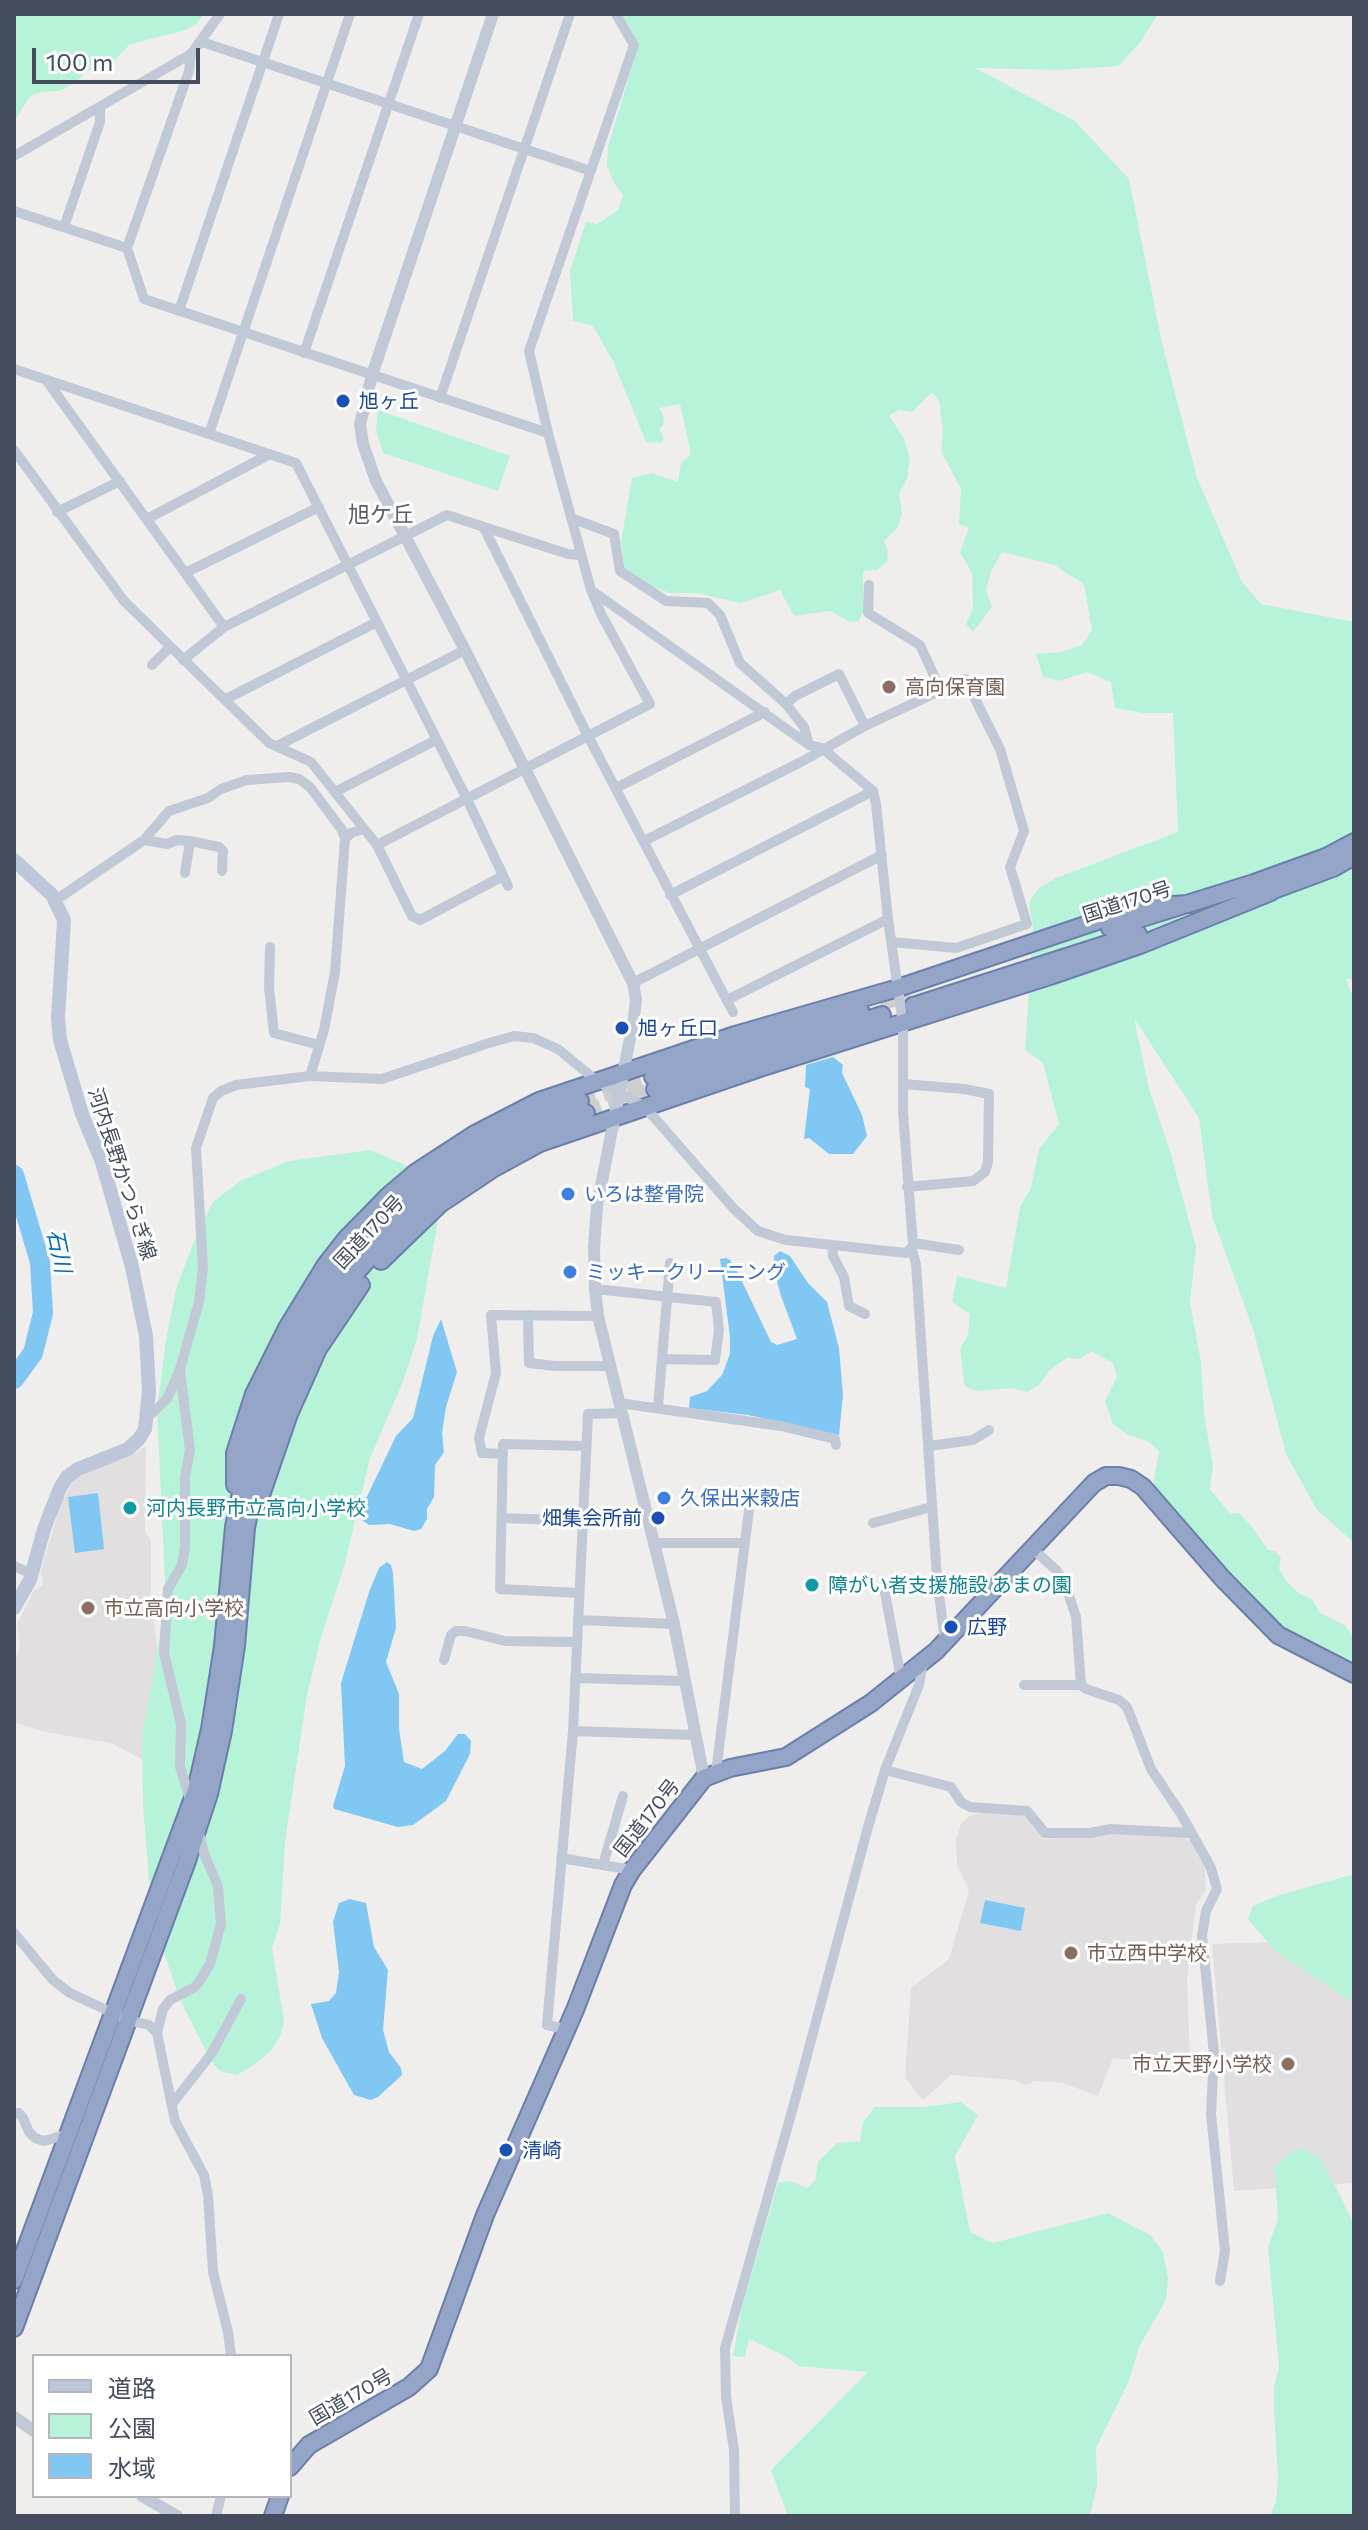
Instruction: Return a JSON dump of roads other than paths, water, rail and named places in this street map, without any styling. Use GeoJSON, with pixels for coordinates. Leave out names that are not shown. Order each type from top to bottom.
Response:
{"type":"FeatureCollection","features":[{"type":"Feature","properties":{"kind":"highway","name":"国道170号"},"geometry":{"type":"LineString","coordinates":[[907,996],[1139,907],[1188,904],[1326,857],[1354,842]]}},
{"type":"Feature","properties":{"kind":"highway","name":"国道170号"},"geometry":{"type":"LineString","coordinates":[[907,996],[1271,892],[1333,868],[1354,856]]}},
{"type":"Feature","properties":{"kind":"highway"},"geometry":{"type":"LineString","coordinates":[[240,1527],[265,1487],[289,1414],[318,1349],[354,1293],[394,1247],[440,1204],[494,1168],[540,1143],[1140,945],[1271,892]]}},
{"type":"Feature","properties":{"kind":"highway"},"geometry":{"type":"LineString","coordinates":[[240,1527],[235,1453],[254,1394],[287,1328],[325,1266],[346,1239],[415,1173],[454,1147],[539,1101],[735,1035],[907,996]]}},
{"type":"Feature","properties":{"kind":"highway"},"geometry":{"type":"LineString","coordinates":[[654,1083],[881,1009]]}},
{"type":"Feature","properties":{"kind":"highway","name":"国道170号"},"geometry":{"type":"LineString","coordinates":[[14,2328],[191,1803],[210,1729],[240,1527],[278,1403],[309,1342],[345,1285],[386,1239],[442,1187],[514,1142],[583,1107]]}},
{"type":"Feature","properties":{"kind":"highway"},"geometry":{"type":"LineString","coordinates":[[710,1775],[786,1757],[871,1703],[945,1641],[1094,1483],[1106,1476],[1131,1479],[1143,1487],[1223,1579],[1278,1635],[1354,1674]]}},
{"type":"Feature","properties":{"kind":"highway","name":"国道170号"},"geometry":{"type":"LineString","coordinates":[[14,2280],[68,2134],[121,2016],[198,1828],[223,1731],[236,1646],[240,1527]]}},
{"type":"Feature","properties":{"kind":"highway","name":"国道170号"},"geometry":{"type":"LineString","coordinates":[[292,2465],[309,2445],[409,2387],[429,2369],[485,2215],[632,1870],[710,1775]]}},
{"type":"Feature","properties":{"kind":"main road"},"geometry":{"type":"LineString","coordinates":[[14,860],[56,900]]}},
{"type":"Feature","properties":{"kind":"main road","name":"河内長野かつらぎ線"},"geometry":{"type":"LineString","coordinates":[[56,900],[65,929],[58,1018],[60,1040],[82,1114],[102,1162],[132,1267],[146,1336],[149,1391],[146,1419]]}},
{"type":"Feature","properties":{"kind":"main road"},"geometry":{"type":"LineString","coordinates":[[14,1608],[32,1574],[44,1529],[67,1477],[78,1469],[128,1449],[145,1429],[146,1419]]}},
{"type":"Feature","properties":{"kind":"street"},"geometry":{"type":"LineString","coordinates":[[14,156],[191,54],[220,14]]}},
{"type":"Feature","properties":{"kind":"street"},"geometry":{"type":"LineString","coordinates":[[179,311],[279,14]]}},
{"type":"Feature","properties":{"kind":"street"},"geometry":{"type":"LineString","coordinates":[[209,434],[350,14]]}},
{"type":"Feature","properties":{"kind":"street"},"geometry":{"type":"LineString","coordinates":[[304,353],[419,14]]}},
{"type":"Feature","properties":{"kind":"street"},"geometry":{"type":"LineString","coordinates":[[493,14],[372,375],[362,412],[363,444],[376,481],[633,983],[636,999],[634,1018],[597,1206],[595,1289],[598,1316],[674,1624],[694,1735],[710,1775]]}},
{"type":"Feature","properties":{"kind":"street"},"geometry":{"type":"LineString","coordinates":[[440,398],[570,14]]}},
{"type":"Feature","properties":{"kind":"street"},"geometry":{"type":"LineString","coordinates":[[377,845],[650,704],[591,590],[529,351],[634,45],[616,14]]}},
{"type":"Feature","properties":{"kind":"street"},"geometry":{"type":"LineString","coordinates":[[202,42],[591,171]]}},
{"type":"Feature","properties":{"kind":"street"},"geometry":{"type":"LineString","coordinates":[[191,54],[189,71],[127,248],[144,299],[548,433]]}},
{"type":"Feature","properties":{"kind":"street"},"geometry":{"type":"LineString","coordinates":[[64,227],[100,122],[100,107]]}},
{"type":"Feature","properties":{"kind":"street"},"geometry":{"type":"LineString","coordinates":[[14,211],[127,248]]}},
{"type":"Feature","properties":{"kind":"street"},"geometry":{"type":"LineString","coordinates":[[14,369],[296,463],[466,797],[505,881],[420,920],[412,916],[377,845],[311,762],[269,743],[124,601],[14,450]]}},
{"type":"Feature","properties":{"kind":"street"},"geometry":{"type":"LineString","coordinates":[[46,379],[224,627]]}},
{"type":"Feature","properties":{"kind":"street"},"geometry":{"type":"LineString","coordinates":[[147,519],[270,454]]}},
{"type":"Feature","properties":{"kind":"street"},"geometry":{"type":"LineString","coordinates":[[14,472],[29,471]]}},
{"type":"Feature","properties":{"kind":"street"},"geometry":{"type":"LineString","coordinates":[[57,512],[120,481]]}},
{"type":"Feature","properties":{"kind":"street"},"geometry":{"type":"LineString","coordinates":[[187,572],[319,507]]}},
{"type":"Feature","properties":{"kind":"street"},"geometry":{"type":"LineString","coordinates":[[183,660],[224,627],[447,515],[568,554],[580,555]]}},
{"type":"Feature","properties":{"kind":"street"},"geometry":{"type":"LineString","coordinates":[[571,518],[614,534],[620,571],[666,601],[708,603],[720,615],[740,663],[786,704],[804,727],[809,745]]}},
{"type":"Feature","properties":{"kind":"street"},"geometry":{"type":"LineString","coordinates":[[484,528],[588,736],[733,1012]]}},
{"type":"Feature","properties":{"kind":"street"},"geometry":{"type":"LineString","coordinates":[[869,585],[868,613],[920,645],[941,691]]}},
{"type":"Feature","properties":{"kind":"street"},"geometry":{"type":"LineString","coordinates":[[591,590],[809,745],[822,748],[873,791],[888,919],[907,996],[903,1024],[907,1187],[916,1264],[937,1579],[945,1641]]}},
{"type":"Feature","properties":{"kind":"street"},"geometry":{"type":"LineString","coordinates":[[226,699],[377,622]]}},
{"type":"Feature","properties":{"kind":"street"},"geometry":{"type":"LineString","coordinates":[[152,665],[170,647]]}},
{"type":"Feature","properties":{"kind":"street"},"geometry":{"type":"LineString","coordinates":[[277,746],[465,650]]}},
{"type":"Feature","properties":{"kind":"street"},"geometry":{"type":"LineString","coordinates":[[786,704],[795,696],[839,674],[865,726]]}},
{"type":"Feature","properties":{"kind":"street"},"geometry":{"type":"LineString","coordinates":[[644,841],[865,726],[965,679],[1000,749],[1024,831],[1010,867],[1027,924],[956,948],[892,942]]}},
{"type":"Feature","properties":{"kind":"street"},"geometry":{"type":"LineString","coordinates":[[616,788],[765,712]]}},
{"type":"Feature","properties":{"kind":"street"},"geometry":{"type":"LineString","coordinates":[[335,792],[436,740]]}},
{"type":"Feature","properties":{"kind":"street"},"geometry":{"type":"LineString","coordinates":[[56,900],[144,840],[169,811],[181,805],[208,798],[221,789],[247,780],[289,777],[310,787],[342,830],[345,839],[335,972],[310,1076]]}},
{"type":"Feature","properties":{"kind":"street"},"geometry":{"type":"LineString","coordinates":[[670,895],[873,791]]}},
{"type":"Feature","properties":{"kind":"street"},"geometry":{"type":"LineString","coordinates":[[345,839],[363,829]]}},
{"type":"Feature","properties":{"kind":"street"},"geometry":{"type":"LineString","coordinates":[[144,840],[167,844],[177,840],[190,841],[219,847],[223,851],[222,871]]}},
{"type":"Feature","properties":{"kind":"street"},"geometry":{"type":"LineString","coordinates":[[185,873],[190,841]]}},
{"type":"Feature","properties":{"kind":"street"},"geometry":{"type":"LineString","coordinates":[[633,983],[882,855]]}},
{"type":"Feature","properties":{"kind":"street"},"geometry":{"type":"LineString","coordinates":[[727,1000],[888,919]]}},
{"type":"Feature","properties":{"kind":"street"},"geometry":{"type":"LineString","coordinates":[[270,947],[269,988],[274,1033],[319,1045]]}},
{"type":"Feature","properties":{"kind":"street"},"geometry":{"type":"LineString","coordinates":[[146,1419],[167,1399],[180,1369],[199,1302],[203,1268],[196,1148],[213,1098],[236,1085],[310,1076],[382,1079],[514,1036],[533,1038],[558,1049],[597,1081],[645,1107],[747,1222],[772,1236],[906,1253],[912,1246]]}},
{"type":"Feature","properties":{"kind":"street"},"geometry":{"type":"LineString","coordinates":[[903,1084],[989,1094],[988,1162],[985,1172],[973,1181],[907,1187]]}},
{"type":"Feature","properties":{"kind":"street"},"geometry":{"type":"LineString","coordinates":[[832,1245],[833,1256],[844,1277],[849,1306],[865,1314]]}},
{"type":"Feature","properties":{"kind":"street"},"geometry":{"type":"LineString","coordinates":[[912,1246],[959,1250]]}},
{"type":"Feature","properties":{"kind":"street"},"geometry":{"type":"LineString","coordinates":[[658,1407],[670,1263]]}},
{"type":"Feature","properties":{"kind":"street"},"geometry":{"type":"LineString","coordinates":[[595,1289],[716,1302],[719,1330],[715,1360],[662,1359]]}},
{"type":"Feature","properties":{"kind":"street"},"geometry":{"type":"LineString","coordinates":[[503,1454],[482,1453],[479,1438],[496,1373],[491,1315],[598,1316]]}},
{"type":"Feature","properties":{"kind":"street"},"geometry":{"type":"LineString","coordinates":[[528,1315],[529,1363],[610,1366]]}},
{"type":"Feature","properties":{"kind":"street"},"geometry":{"type":"LineString","coordinates":[[180,1369],[190,1450],[185,1477],[185,1547],[182,1565],[168,1589],[164,1653],[181,1724],[182,1781],[191,1803]]}},
{"type":"Feature","properties":{"kind":"street"},"geometry":{"type":"LineString","coordinates":[[565,2029],[547,2025],[573,1731],[588,1414],[620,1408],[658,1407],[795,1429],[835,1439],[836,1445]]}},
{"type":"Feature","properties":{"kind":"street"},"geometry":{"type":"LineString","coordinates":[[929,1446],[973,1440],[989,1430]]}},
{"type":"Feature","properties":{"kind":"street"},"geometry":{"type":"LineString","coordinates":[[579,1593],[500,1589],[503,1444],[586,1446]]}},
{"type":"Feature","properties":{"kind":"street"},"geometry":{"type":"LineString","coordinates":[[873,1523],[931,1507]]}},
{"type":"Feature","properties":{"kind":"street"},"geometry":{"type":"LineString","coordinates":[[710,1775],[749,1510]]}},
{"type":"Feature","properties":{"kind":"street"},"geometry":{"type":"LineString","coordinates":[[502,1518],[583,1521]]}},
{"type":"Feature","properties":{"kind":"street"},"geometry":{"type":"LineString","coordinates":[[653,1543],[745,1543]]}},
{"type":"Feature","properties":{"kind":"street"},"geometry":{"type":"LineString","coordinates":[[1032,1548],[1057,1571],[1066,1586],[1076,1617],[1081,1685]]}},
{"type":"Feature","properties":{"kind":"street"},"geometry":{"type":"LineString","coordinates":[[14,1566],[32,1574]]}},
{"type":"Feature","properties":{"kind":"street"},"geometry":{"type":"LineString","coordinates":[[885,1593],[901,1679]]}},
{"type":"Feature","properties":{"kind":"street"},"geometry":{"type":"LineString","coordinates":[[578,1620],[674,1624]]}},
{"type":"Feature","properties":{"kind":"street"},"geometry":{"type":"LineString","coordinates":[[444,1660],[451,1635],[456,1631],[505,1641],[577,1642]]}},
{"type":"Feature","properties":{"kind":"street"},"geometry":{"type":"LineString","coordinates":[[735,2516],[734,2450],[726,2397],[725,2348],[885,1770],[915,1696],[923,1662]]}},
{"type":"Feature","properties":{"kind":"street"},"geometry":{"type":"LineString","coordinates":[[575,1678],[684,1681]]}},
{"type":"Feature","properties":{"kind":"street"},"geometry":{"type":"LineString","coordinates":[[1024,1685],[1081,1685],[1119,1700],[1127,1707],[1151,1769],[1211,1868],[1217,1889],[1206,1911],[1202,1936],[1214,2054],[1211,2114],[1225,2251],[1220,2281]]}},
{"type":"Feature","properties":{"kind":"street"},"geometry":{"type":"LineString","coordinates":[[573,1731],[694,1735]]}},
{"type":"Feature","properties":{"kind":"street"},"geometry":{"type":"LineString","coordinates":[[885,1770],[951,1787],[961,1802],[970,1807],[1027,1811],[1045,1833],[1090,1833],[1111,1829],[1190,1833]]}},
{"type":"Feature","properties":{"kind":"street"},"geometry":{"type":"LineString","coordinates":[[603,1865],[623,1796]]}},
{"type":"Feature","properties":{"kind":"street"},"geometry":{"type":"LineString","coordinates":[[198,1828],[205,1856],[218,1886],[221,1924],[210,1964],[195,1987],[170,2000],[163,2009],[157,2033],[175,2121],[204,2175],[213,2272],[231,2354]]}},
{"type":"Feature","properties":{"kind":"street"},"geometry":{"type":"LineString","coordinates":[[561,1858],[632,1870]]}},
{"type":"Feature","properties":{"kind":"street"},"geometry":{"type":"LineString","coordinates":[[14,1933],[53,1980],[70,1993],[149,2025],[157,2033]]}},
{"type":"Feature","properties":{"kind":"street"},"geometry":{"type":"LineString","coordinates":[[172,2104],[212,2053],[241,1999]]}},
{"type":"Feature","properties":{"kind":"street"},"geometry":{"type":"LineString","coordinates":[[14,2114],[19,2113],[35,2138],[44,2141],[68,2134]]}},
{"type":"Feature","properties":{"kind":"street"},"geometry":{"type":"LineString","coordinates":[[14,2417],[32,2430]]}},
{"type":"Feature","properties":{"kind":"street"},"geometry":{"type":"LineString","coordinates":[[146,2498],[177,2516]]}},
{"type":"Feature","properties":{"kind":"water"},"geometry":{"type":"Polygon","coordinates":[[[833,1057],[843,1065],[842,1073],[862,1115],[867,1136],[853,1154],[829,1154],[809,1138],[804,1139],[810,1089],[805,1087],[806,1065],[833,1057]]]}},
{"type":"Feature","properties":{"kind":"water"},"geometry":{"type":"Polygon","coordinates":[[[780,1251],[790,1256],[808,1283],[827,1302],[839,1348],[843,1395],[839,1435],[748,1415],[689,1408],[690,1397],[707,1391],[722,1375],[730,1354],[720,1259],[730,1260],[737,1271],[771,1342],[777,1345],[797,1339],[773,1267],[774,1256],[780,1251]]]}},
{"type":"Feature","properties":{"kind":"water"},"geometry":{"type":"Polygon","coordinates":[[[441,1319],[457,1372],[446,1407],[442,1433],[444,1452],[435,1465],[434,1497],[427,1509],[427,1519],[421,1529],[414,1531],[390,1524],[369,1525],[363,1521],[362,1507],[396,1436],[413,1418],[433,1336],[441,1319]]]}},
{"type":"Feature","properties":{"kind":"water"},"geometry":{"type":"Polygon","coordinates":[[[98,1493],[104,1549],[75,1553],[68,1497],[98,1493]]]}},
{"type":"Feature","properties":{"kind":"water"},"geometry":{"type":"Polygon","coordinates":[[[387,1562],[393,1573],[396,1628],[386,1662],[399,1694],[399,1729],[404,1762],[422,1769],[445,1751],[458,1734],[465,1734],[471,1741],[470,1754],[446,1801],[413,1825],[398,1827],[334,1809],[333,1806],[345,1766],[341,1683],[369,1592],[379,1568],[387,1562]]]}},
{"type":"Feature","properties":{"kind":"water"},"geometry":{"type":"Polygon","coordinates":[[[350,1899],[366,1903],[374,1947],[388,1970],[383,2030],[389,2052],[401,2068],[402,2075],[371,2100],[354,2095],[322,2038],[311,2004],[329,2001],[336,1993],[339,1972],[333,1922],[339,1903],[350,1899]]]}},
{"type":"Feature","properties":{"kind":"water"},"geometry":{"type":"Polygon","coordinates":[[[985,1900],[1025,1908],[1021,1931],[980,1923],[985,1900]]]}},
{"type":"Feature","properties":{"kind":"waterway","name":"石川"},"geometry":{"type":"LineString","coordinates":[[14,1175],[40,1262],[43,1313],[33,1353],[14,1379]]}},
{"type":"Feature","properties":{"kind":"tunnel"},"geometry":{"type":"LineString","coordinates":[[880,1003],[910,994]]}},
{"type":"Feature","properties":{"kind":"tunnel"},"geometry":{"type":"LineString","coordinates":[[580,1101],[653,1077]]}},
{"type":"Feature","properties":{"kind":"tunnel"},"geometry":{"type":"LineString","coordinates":[[586,1113],[655,1089]]}},
{"type":"Feature","properties":{"kind":"place","name":"旭ヶ丘"},"geometry":{"type":"Point","coordinates":[343,401]}},
{"type":"Feature","properties":{"kind":"place","name":"高向保育園"},"geometry":{"type":"Point","coordinates":[889,687]}},
{"type":"Feature","properties":{"kind":"place","name":"旭ヶ丘口"},"geometry":{"type":"Point","coordinates":[622,1028]}},
{"type":"Feature","properties":{"kind":"place","name":"いろは整骨院"},"geometry":{"type":"Point","coordinates":[568,1194]}},
{"type":"Feature","properties":{"kind":"place","name":"ミッキークリーニング"},"geometry":{"type":"Point","coordinates":[570,1272]}},
{"type":"Feature","properties":{"kind":"place","name":"久保出米穀店"},"geometry":{"type":"Point","coordinates":[664,1498]}},
{"type":"Feature","properties":{"kind":"place","name":"河内長野市立高向小学校"},"geometry":{"type":"Point","coordinates":[130,1508]}},
{"type":"Feature","properties":{"kind":"place","name":"畑集会所前"},"geometry":{"type":"Point","coordinates":[658,1518]}},
{"type":"Feature","properties":{"kind":"place","name":"障がい者支援施設 あまの園"},"geometry":{"type":"Point","coordinates":[812,1585]}},
{"type":"Feature","properties":{"kind":"place","name":"市立高向小学校"},"geometry":{"type":"Point","coordinates":[88,1608]}},
{"type":"Feature","properties":{"kind":"place","name":"広野"},"geometry":{"type":"Point","coordinates":[951,1627]}},
{"type":"Feature","properties":{"kind":"place","name":"市立西中学校"},"geometry":{"type":"Point","coordinates":[1071,1953]}},
{"type":"Feature","properties":{"kind":"place","name":"市立天野小学校"},"geometry":{"type":"Point","coordinates":[1288,2064]}},
{"type":"Feature","properties":{"kind":"place","name":"清崎"},"geometry":{"type":"Point","coordinates":[506,2150]}},
{"type":"Feature","properties":{"kind":"district","name":"旭ケ丘"},"geometry":{"type":"Point","coordinates":[381,515]}}]}
